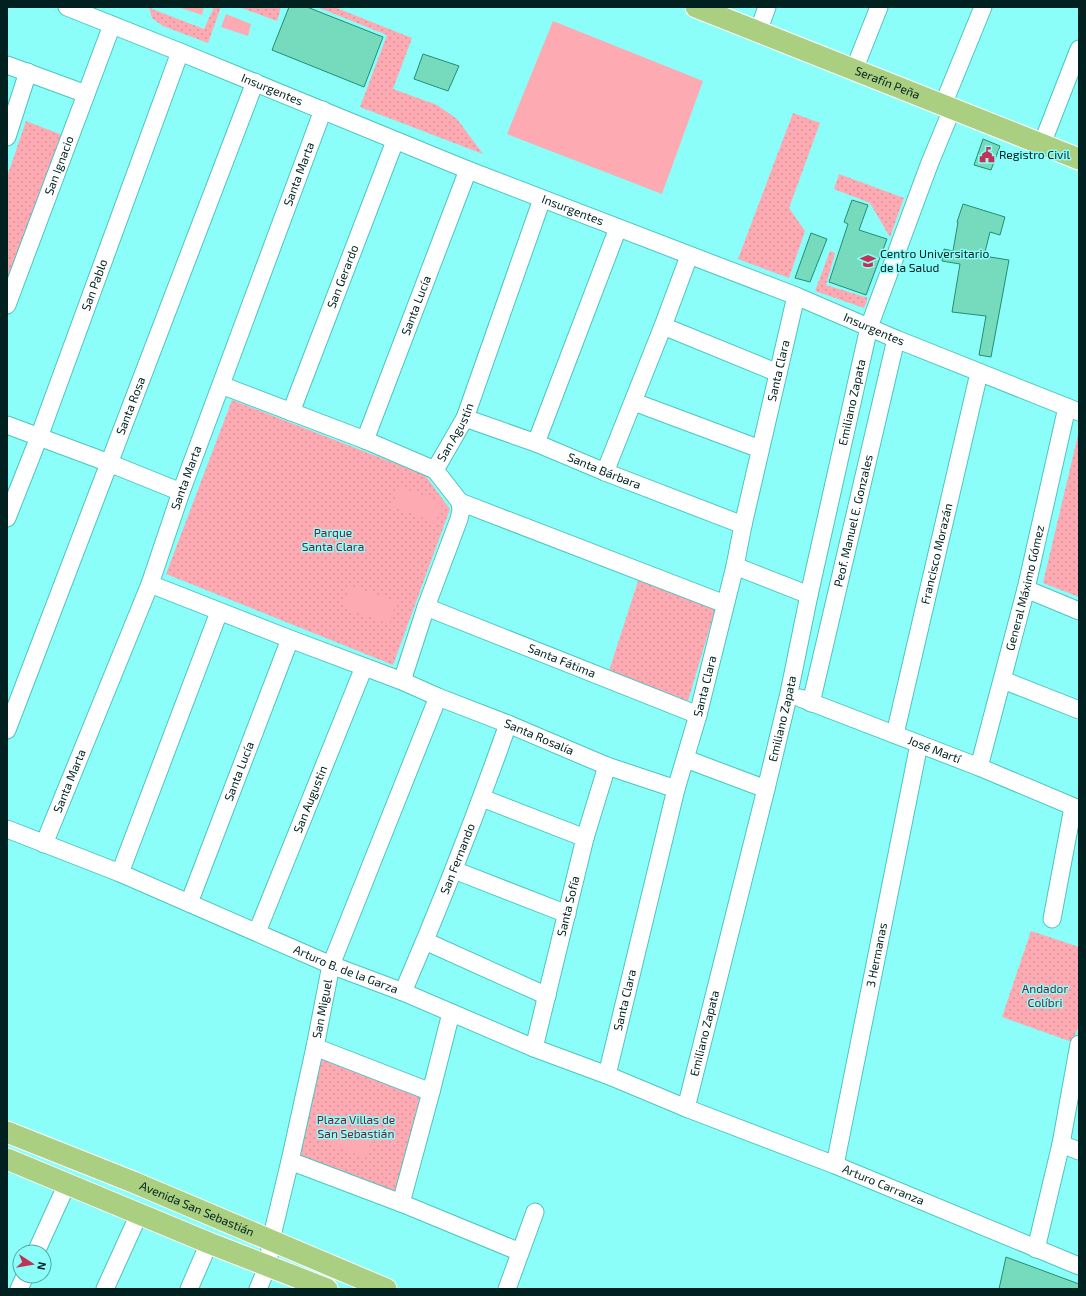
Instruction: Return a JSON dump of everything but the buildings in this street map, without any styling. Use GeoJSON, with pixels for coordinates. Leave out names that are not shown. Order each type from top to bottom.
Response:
{"type":"FeatureCollection","features":[{"type":"Feature","properties":{"kind":"main road","name":"Serafín Peña"},"geometry":{"type":"LineString","coordinates":[[696,7],[1079,159]]}},
{"type":"Feature","properties":{"kind":"main road","name":"Avenida San Sebastián"},"geometry":{"type":"LineString","coordinates":[[7,1132],[133,1182],[386,1289]]}},
{"type":"Feature","properties":{"kind":"main road"},"geometry":{"type":"LineString","coordinates":[[7,1159],[209,1243],[327,1289]]}},
{"type":"Feature","properties":{"kind":"street","name":"Insurgentes"},"geometry":{"type":"LineString","coordinates":[[67,7],[255,82],[468,170],[796,296],[896,339],[1073,410]]}},
{"type":"Feature","properties":{"kind":"street"},"geometry":{"type":"LineString","coordinates":[[758,32],[767,7]]}},
{"type":"Feature","properties":{"kind":"street"},"geometry":{"type":"LineString","coordinates":[[854,70],[879,7]]}},
{"type":"Feature","properties":{"kind":"street","name":"Emiliano Zapata"},"geometry":{"type":"LineString","coordinates":[[686,1108],[789,693],[809,595],[869,327],[929,165],[947,107],[983,7]]}},
{"type":"Feature","properties":{"kind":"street","name":"San Ignacio"},"geometry":{"type":"LineString","coordinates":[[7,305],[112,25]]}},
{"type":"Feature","properties":{"kind":"street"},"geometry":{"type":"LineString","coordinates":[[1042,144],[1079,49]]}},
{"type":"Feature","properties":{"kind":"street","name":"San Pablo"},"geometry":{"type":"LineString","coordinates":[[7,518],[180,52]]}},
{"type":"Feature","properties":{"kind":"street"},"geometry":{"type":"LineString","coordinates":[[7,65],[86,94]]}},
{"type":"Feature","properties":{"kind":"street"},"geometry":{"type":"LineString","coordinates":[[7,137],[28,72]]}},
{"type":"Feature","properties":{"kind":"street","name":"Santa Rosa"},"geometry":{"type":"LineString","coordinates":[[7,730],[255,82]]}},
{"type":"Feature","properties":{"kind":"street","name":"Santa Marta"},"geometry":{"type":"LineString","coordinates":[[44,844],[150,584],[181,492],[322,110]]}},
{"type":"Feature","properties":{"kind":"street","name":"San Gerardo"},"geometry":{"type":"LineString","coordinates":[[291,412],[395,141]]}},
{"type":"Feature","properties":{"kind":"street","name":"Santa Lucía"},"geometry":{"type":"LineString","coordinates":[[365,440],[468,170]]}},
{"type":"Feature","properties":{"kind":"street","name":"San Agustín"},"geometry":{"type":"LineString","coordinates":[[460,502],[435,470],[465,418],[542,199]]}},
{"type":"Feature","properties":{"kind":"street"},"geometry":{"type":"LineString","coordinates":[[536,443],[618,228]]}},
{"type":"Feature","properties":{"kind":"street"},"geometry":{"type":"LineString","coordinates":[[605,472],[634,402],[689,256]]}},
{"type":"Feature","properties":{"kind":"street","name":"Santa Clara"},"geometry":{"type":"LineString","coordinates":[[606,1075],[676,789],[698,715],[735,566],[760,449],[796,296]]}},
{"type":"Feature","properties":{"kind":"street"},"geometry":{"type":"LineString","coordinates":[[663,326],[778,373]]}},
{"type":"Feature","properties":{"kind":"street","name":"Peof. Manuel E. Gonzales"},"geometry":{"type":"LineString","coordinates":[[810,703],[896,339]]}},
{"type":"Feature","properties":{"kind":"street","name":"Francisco Morazán"},"geometry":{"type":"LineString","coordinates":[[895,734],[980,373]]}},
{"type":"Feature","properties":{"kind":"street"},"geometry":{"type":"LineString","coordinates":[[221,385],[365,440],[435,470]]}},
{"type":"Feature","properties":{"kind":"street"},"geometry":{"type":"LineString","coordinates":[[634,402],[760,449]]}},
{"type":"Feature","properties":{"kind":"street","name":"General Máximo Gómez"},"geometry":{"type":"LineString","coordinates":[[979,767],[1073,410]]}},
{"type":"Feature","properties":{"kind":"street","name":"Santa Bárbara"},"geometry":{"type":"LineString","coordinates":[[465,418],[536,443],[605,472],[743,525]]}},
{"type":"Feature","properties":{"kind":"street"},"geometry":{"type":"LineString","coordinates":[[7,425],[181,492]]}},
{"type":"Feature","properties":{"kind":"street"},"geometry":{"type":"LineString","coordinates":[[402,680],[426,608],[459,519],[461,510],[460,502],[725,604]]}},
{"type":"Feature","properties":{"kind":"street"},"geometry":{"type":"LineString","coordinates":[[735,566],[809,595]]}},
{"type":"Feature","properties":{"kind":"street","name":"Santa Rosalía"},"geometry":{"type":"LineString","coordinates":[[150,584],[219,612],[402,680],[438,697],[508,724],[607,766],[676,789]]}},
{"type":"Feature","properties":{"kind":"street"},"geometry":{"type":"LineString","coordinates":[[1026,590],[1079,611]]}},
{"type":"Feature","properties":{"kind":"street","name":"Santa Fátima"},"geometry":{"type":"LineString","coordinates":[[426,608],[698,715]]}},
{"type":"Feature","properties":{"kind":"street"},"geometry":{"type":"LineString","coordinates":[[120,873],[219,612]]}},
{"type":"Feature","properties":{"kind":"street","name":"Santa Lucía"},"geometry":{"type":"LineString","coordinates":[[189,903],[290,639]]}},
{"type":"Feature","properties":{"kind":"street","name":"San Augustin"},"geometry":{"type":"LineString","coordinates":[[257,932],[364,667]]}},
{"type":"Feature","properties":{"kind":"street"},"geometry":{"type":"LineString","coordinates":[[1003,680],[1079,710]]}},
{"type":"Feature","properties":{"kind":"street","name":"José Martí"},"geometry":{"type":"LineString","coordinates":[[789,693],[810,703],[979,767],[1076,808]]}},
{"type":"Feature","properties":{"kind":"street","name":"San Miguel"},"geometry":{"type":"LineString","coordinates":[[258,1289],[268,1265],[271,1240],[315,1047],[331,965],[438,697]]}},
{"type":"Feature","properties":{"kind":"street","name":"San Fernando"},"geometry":{"type":"LineString","coordinates":[[403,992],[454,870],[482,798],[508,724]]}},
{"type":"Feature","properties":{"kind":"street","name":"3 Hermanas"},"geometry":{"type":"LineString","coordinates":[[835,1166],[919,744]]}},
{"type":"Feature","properties":{"kind":"street"},"geometry":{"type":"LineString","coordinates":[[686,759],[766,789]]}},
{"type":"Feature","properties":{"kind":"street","name":"Santa Sofía"},"geometry":{"type":"LineString","coordinates":[[534,1048],[585,838],[607,766]]}},
{"type":"Feature","properties":{"kind":"street"},"geometry":{"type":"LineString","coordinates":[[482,798],[585,838]]}},
{"type":"Feature","properties":{"kind":"street"},"geometry":{"type":"LineString","coordinates":[[1052,919],[1076,808]]}},
{"type":"Feature","properties":{"kind":"street","name":"Arturo B. de la Garza"},"geometry":{"type":"LineString","coordinates":[[7,829],[120,873],[331,965],[403,992],[534,1048],[606,1075],[686,1108]]}},
{"type":"Feature","properties":{"kind":"street"},"geometry":{"type":"LineString","coordinates":[[454,870],[566,914]]}},
{"type":"Feature","properties":{"kind":"street"},"geometry":{"type":"LineString","coordinates":[[425,941],[547,996]]}},
{"type":"Feature","properties":{"kind":"street"},"geometry":{"type":"LineString","coordinates":[[401,1203],[451,1013]]}},
{"type":"Feature","properties":{"kind":"street"},"geometry":{"type":"LineString","coordinates":[[1036,1249],[1061,1144],[1079,1044]]}},
{"type":"Feature","properties":{"kind":"street"},"geometry":{"type":"LineString","coordinates":[[315,1047],[431,1092]]}},
{"type":"Feature","properties":{"kind":"street","name":"Arturo Carranza"},"geometry":{"type":"LineString","coordinates":[[686,1108],[835,1166],[1079,1266]]}},
{"type":"Feature","properties":{"kind":"street"},"geometry":{"type":"LineString","coordinates":[[1061,1144],[1079,1151]]}},
{"type":"Feature","properties":{"kind":"street"},"geometry":{"type":"LineString","coordinates":[[290,1161],[401,1203],[520,1252]]}},
{"type":"Feature","properties":{"kind":"street"},"geometry":{"type":"LineString","coordinates":[[40,1244],[67,1184]]}},
{"type":"Feature","properties":{"kind":"street"},"geometry":{"type":"LineString","coordinates":[[507,1289],[535,1212]]}},
{"type":"Feature","properties":{"kind":"street"},"geometry":{"type":"LineString","coordinates":[[106,1289],[139,1214]]}},
{"type":"Feature","properties":{"kind":"street"},"geometry":{"type":"LineString","coordinates":[[189,1289],[209,1243]]}},
{"type":"Feature","properties":{"kind":"green space"},"geometry":{"type":"Polygon","coordinates":[[[149,7],[153,7],[152,9],[204,29],[214,7],[221,7],[208,43],[163,26],[152,18],[149,7]]]}},
{"type":"Feature","properties":{"kind":"green space"},"geometry":{"type":"Polygon","coordinates":[[[178,7],[204,7],[202,15],[178,7]]]}},
{"type":"Feature","properties":{"kind":"green space"},"geometry":{"type":"Polygon","coordinates":[[[239,7],[281,7],[277,21],[239,7]]]}},
{"type":"Feature","properties":{"kind":"green space"},"geometry":{"type":"Polygon","coordinates":[[[317,7],[334,7],[412,38],[393,89],[437,105],[457,119],[483,154],[360,107],[387,35],[317,7]]]}},
{"type":"Feature","properties":{"kind":"green space"},"geometry":{"type":"Polygon","coordinates":[[[226,14],[251,24],[248,36],[221,27],[226,14]]]}},
{"type":"Feature","properties":{"kind":"green space"},"geometry":{"type":"Polygon","coordinates":[[[553,21],[703,81],[662,194],[507,134],[553,21]]]}},
{"type":"Feature","properties":{"kind":"green space"},"geometry":{"type":"Polygon","coordinates":[[[793,113],[820,123],[789,208],[805,231],[789,278],[738,259],[793,113]]]}},
{"type":"Feature","properties":{"kind":"green space"},"geometry":{"type":"Polygon","coordinates":[[[26,121],[67,137],[7,284],[7,177],[26,121]]]}},
{"type":"Feature","properties":{"kind":"green space"},"geometry":{"type":"Polygon","coordinates":[[[839,174],[904,198],[890,237],[870,203],[834,189],[839,174]]]}},
{"type":"Feature","properties":{"kind":"green space"},"geometry":{"type":"Polygon","coordinates":[[[830,251],[835,253],[826,285],[868,298],[864,308],[815,291],[830,251]]]}},
{"type":"Feature","properties":{"kind":"green space","name":"Parque Santa Clara"},"geometry":{"type":"Polygon","coordinates":[[[232,400],[425,475],[450,509],[393,665],[166,574],[232,400]]]}},
{"type":"Feature","properties":{"kind":"green space"},"geometry":{"type":"Polygon","coordinates":[[[1079,431],[1079,597],[1043,583],[1079,431]]]}},
{"type":"Feature","properties":{"kind":"green space"},"geometry":{"type":"Polygon","coordinates":[[[400,487],[443,502],[436,523],[392,506],[400,487]]]}},
{"type":"Feature","properties":{"kind":"green space"},"geometry":{"type":"Polygon","coordinates":[[[639,578],[716,606],[688,701],[608,674],[639,578]]]}},
{"type":"Feature","properties":{"kind":"green space"},"geometry":{"type":"Polygon","coordinates":[[[351,586],[397,602],[389,624],[343,607],[351,586]]]}},
{"type":"Feature","properties":{"kind":"green space","name":"Andador Colíbri"},"geometry":{"type":"Polygon","coordinates":[[[1031,931],[1079,947],[1079,1025],[1072,1042],[1002,1017],[1031,931]]]}},
{"type":"Feature","properties":{"kind":"green space","name":"Plaza Villas de San Sebastián"},"geometry":{"type":"Polygon","coordinates":[[[317,1056],[425,1093],[397,1199],[292,1159],[317,1056]]]}},
{"type":"Feature","properties":{"kind":"green space"},"geometry":{"type":"Polygon","coordinates":[[[336,1123],[373,1139],[365,1158],[328,1143],[336,1123]]]}},
{"type":"Feature","properties":{"kind":"place","name":"Registro Civil"},"geometry":{"type":"Point","coordinates":[987,155]}},
{"type":"Feature","properties":{"kind":"place","name":"Centro Universitario de la Salud"},"geometry":{"type":"Point","coordinates":[868,261]}}]}
